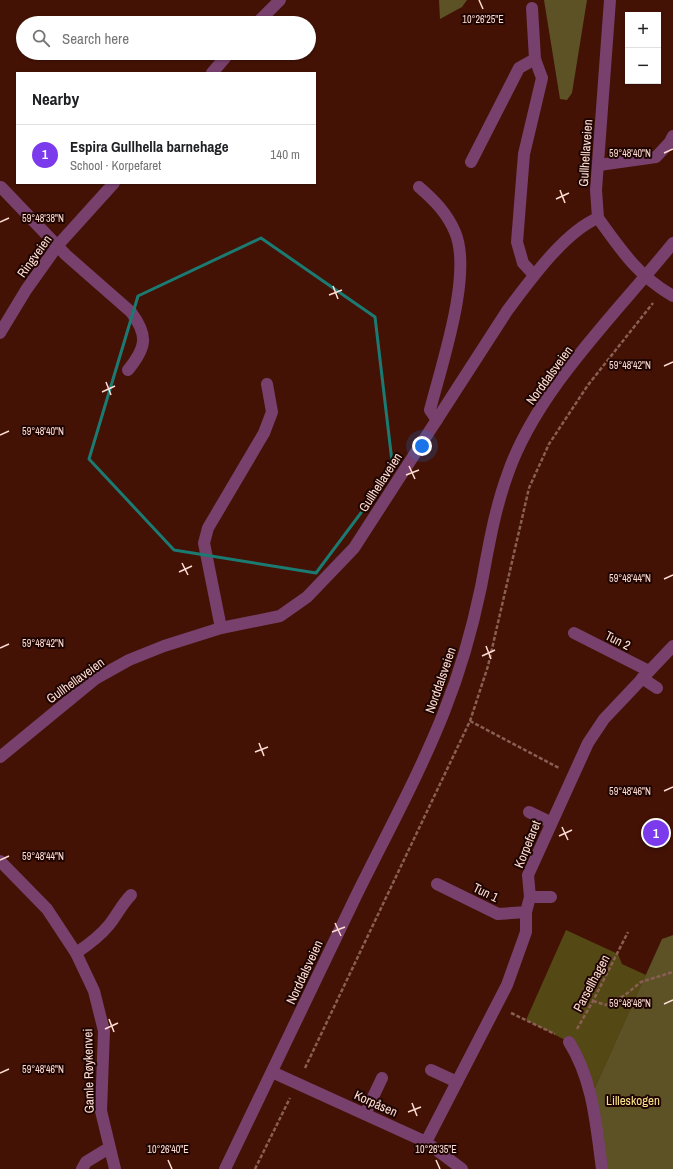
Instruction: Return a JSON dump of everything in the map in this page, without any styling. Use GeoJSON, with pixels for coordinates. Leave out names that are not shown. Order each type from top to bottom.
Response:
{"type":"FeatureCollection","features":[{"type":"Feature","properties":{"kind":"street"},"geometry":{"type":"LineString","coordinates":[[264,16],[280,0]]}},
{"type":"Feature","properties":{"kind":"street","name":"Gullhellaveien"},"geometry":{"type":"LineString","coordinates":[[0,757],[95,678],[129,660],[164,646],[221,628],[280,616],[307,597],[354,548],[507,311],[534,275],[559,248],[588,223],[598,218],[596,190],[610,0]]}},
{"type":"Feature","properties":{"kind":"street"},"geometry":{"type":"LineString","coordinates":[[532,8],[535,59],[542,78],[524,154],[517,242],[523,263],[534,275]]}},
{"type":"Feature","properties":{"kind":"street"},"geometry":{"type":"LineString","coordinates":[[471,162],[519,68],[535,59]]}},
{"type":"Feature","properties":{"kind":"street"},"geometry":{"type":"LineString","coordinates":[[213,72],[223,60]]}},
{"type":"Feature","properties":{"kind":"street"},"geometry":{"type":"LineString","coordinates":[[599,165],[656,157],[670,142],[673,136]]}},
{"type":"Feature","properties":{"kind":"street","name":"Ringveien"},"geometry":{"type":"LineString","coordinates":[[0,333],[26,290],[58,245],[113,184]]}},
{"type":"Feature","properties":{"kind":"street"},"geometry":{"type":"LineString","coordinates":[[1,187],[66,255],[125,307],[137,321],[142,329],[144,341],[141,351],[128,370]]}},
{"type":"Feature","properties":{"kind":"street"},"geometry":{"type":"LineString","coordinates":[[419,187],[439,205],[455,232],[462,263],[458,296],[430,410],[437,420]]}},
{"type":"Feature","properties":{"kind":"street"},"geometry":{"type":"LineString","coordinates":[[598,218],[625,255],[645,278],[673,296]]}},
{"type":"Feature","properties":{"kind":"street"},"geometry":{"type":"LineString","coordinates":[[645,278],[673,243]]}},
{"type":"Feature","properties":{"kind":"street","name":"Norddalsveien"},"geometry":{"type":"LineString","coordinates":[[225,1169],[425,757],[444,712],[460,670],[471,630],[493,522],[507,475],[522,440],[549,397],[572,365],[645,278]]}},
{"type":"Feature","properties":{"kind":"street"},"geometry":{"type":"LineString","coordinates":[[221,628],[204,543],[208,528],[264,433],[272,412],[267,384]]}},
{"type":"Feature","properties":{"kind":"street","name":"Tun 2"},"geometry":{"type":"LineString","coordinates":[[574,633],[645,675],[657,688]]}},
{"type":"Feature","properties":{"kind":"street","name":"Korpefaret"},"geometry":{"type":"LineString","coordinates":[[426,1142],[507,985],[526,932],[526,912],[530,897],[528,875],[550,822],[588,742],[604,719],[673,646]]}},
{"type":"Feature","properties":{"kind":"street"},"geometry":{"type":"LineString","coordinates":[[529,812],[550,822]]}},
{"type":"Feature","properties":{"kind":"street","name":"Gamle Røykenvei"},"geometry":{"type":"LineString","coordinates":[[0,861],[47,909],[76,953],[94,991],[104,1031],[101,1111],[115,1169]]}},
{"type":"Feature","properties":{"kind":"street","name":"Tun 1"},"geometry":{"type":"LineString","coordinates":[[437,884],[498,914],[526,912]]}},
{"type":"Feature","properties":{"kind":"street"},"geometry":{"type":"LineString","coordinates":[[76,953],[97,937],[109,925],[131,894]]}},
{"type":"Feature","properties":{"kind":"street"},"geometry":{"type":"LineString","coordinates":[[530,897],[551,897]]}},
{"type":"Feature","properties":{"kind":"street"},"geometry":{"type":"LineString","coordinates":[[570,1042],[579,1058],[592,1094],[602,1169]]}},
{"type":"Feature","properties":{"kind":"street"},"geometry":{"type":"LineString","coordinates":[[432,1070],[457,1082]]}},
{"type":"Feature","properties":{"kind":"street","name":"Korpåsen"},"geometry":{"type":"LineString","coordinates":[[272,1072],[426,1142],[462,1169]]}},
{"type":"Feature","properties":{"kind":"street"},"geometry":{"type":"LineString","coordinates":[[365,1114],[382,1078]]}},
{"type":"Feature","properties":{"kind":"street"},"geometry":{"type":"LineString","coordinates":[[82,1169],[86,1162],[109,1148]]}},
{"type":"Feature","properties":{"kind":"path"},"geometry":{"type":"LineString","coordinates":[[470,721],[573,776]]}},
{"type":"Feature","properties":{"kind":"path","name":"Parsellhagen"},"geometry":{"type":"LineString","coordinates":[[570,1042],[593,1001],[628,932]]}},
{"type":"Feature","properties":{"kind":"path"},"geometry":{"type":"LineString","coordinates":[[593,1001],[606,1005],[625,995],[641,982],[673,972]]}},
{"type":"Feature","properties":{"kind":"path"},"geometry":{"type":"LineString","coordinates":[[526,1020],[570,1042]]}},
{"type":"Feature","properties":{"kind":"highlighted area"},"geometry":{"type":"Polygon","coordinates":[[[261,238],[375,317],[393,470],[316,573],[174,550],[89,459],[138,296],[261,238]]]}},
{"type":"Feature","properties":{"kind":"shaded area"},"geometry":{"type":"Polygon","coordinates":[[[566,930],[618,954],[622,964],[646,975],[592,1094],[569,1042],[526,1020],[566,930]]]}},
{"type":"Feature","properties":{"kind":"green space"},"geometry":{"type":"Polygon","coordinates":[[[439,0],[467,0],[462,7],[440,19],[439,0]]]}},
{"type":"Feature","properties":{"kind":"green space"},"geometry":{"type":"Polygon","coordinates":[[[544,0],[587,0],[572,93],[567,100],[560,99],[544,0]]]}},
{"type":"Feature","properties":{"kind":"green space","name":"Lilleskogen"},"geometry":{"type":"Polygon","coordinates":[[[673,935],[673,1169],[602,1169],[592,1094],[662,939],[673,935]]]}},
{"type":"Feature","properties":{"kind":"place","name":"Espira Gullhella barnehage"},"geometry":{"type":"Point","coordinates":[656,833]}}]}
